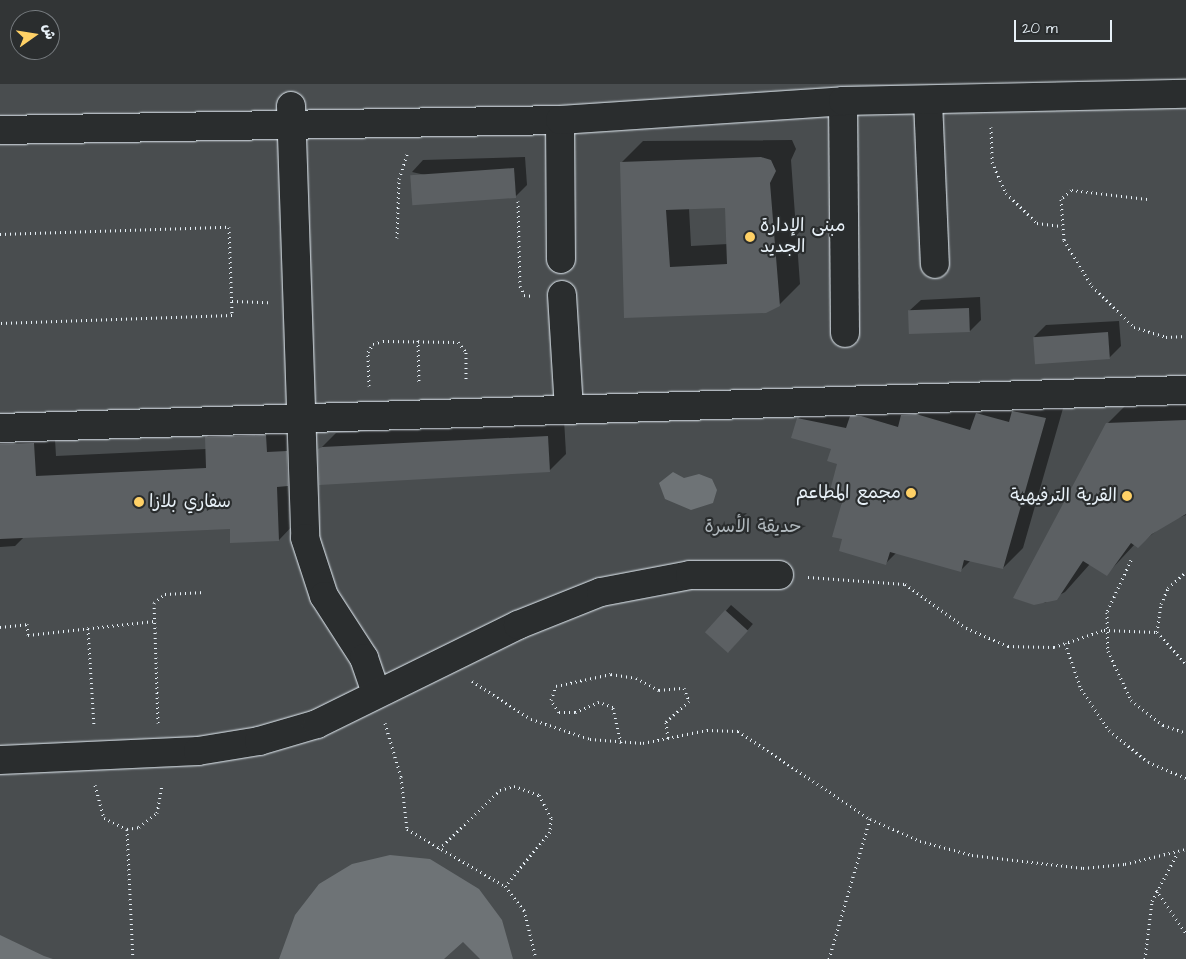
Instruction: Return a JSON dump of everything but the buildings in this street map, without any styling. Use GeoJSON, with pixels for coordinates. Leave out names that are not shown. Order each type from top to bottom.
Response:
{"type":"FeatureCollection","features":[{"type":"Feature","properties":{"kind":"street"},"geometry":{"type":"LineString","coordinates":[[0,130],[291,116],[409,124],[560,120],[843,101],[1186,94]]}},
{"type":"Feature","properties":{"kind":"street"},"geometry":{"type":"LineString","coordinates":[[928,100],[935,264]]}},
{"type":"Feature","properties":{"kind":"street"},"geometry":{"type":"LineString","coordinates":[[843,101],[845,333]]}},
{"type":"Feature","properties":{"kind":"street"},"geometry":{"type":"LineString","coordinates":[[291,116],[298,417],[309,556],[324,596],[364,658],[376,693]]}},
{"type":"Feature","properties":{"kind":"street"},"geometry":{"type":"LineString","coordinates":[[560,120],[561,259]]}},
{"type":"Feature","properties":{"kind":"street"},"geometry":{"type":"LineString","coordinates":[[562,295],[569,410]]}},
{"type":"Feature","properties":{"kind":"street"},"geometry":{"type":"LineString","coordinates":[[0,428],[1186,390]]}},
{"type":"Feature","properties":{"kind":"street"},"geometry":{"type":"LineString","coordinates":[[0,760],[229,747],[317,724],[376,693],[558,607],[601,592],[690,576],[779,576]]}},
{"type":"Feature","properties":{"kind":"path"},"geometry":{"type":"LineString","coordinates":[[1000,99],[991,145],[998,178],[1016,206],[1031,219],[1061,226]]}},
{"type":"Feature","properties":{"kind":"path"},"geometry":{"type":"LineString","coordinates":[[397,238],[399,179],[408,158],[409,124]]}},
{"type":"Feature","properties":{"kind":"path"},"geometry":{"type":"LineString","coordinates":[[1146,199],[1071,190],[1061,200],[1061,226],[1076,266],[1134,327],[1166,337],[1186,336]]}},
{"type":"Feature","properties":{"kind":"path"},"geometry":{"type":"LineString","coordinates":[[518,201],[521,291],[528,296],[562,295]]}},
{"type":"Feature","properties":{"kind":"path"},"geometry":{"type":"LineString","coordinates":[[0,234],[230,227],[232,301],[232,315],[0,324]]}},
{"type":"Feature","properties":{"kind":"path"},"geometry":{"type":"LineString","coordinates":[[232,301],[296,302]]}},
{"type":"Feature","properties":{"kind":"path"},"geometry":{"type":"LineString","coordinates":[[370,416],[369,347],[378,341],[452,339],[463,346],[466,413]]}},
{"type":"Feature","properties":{"kind":"path"},"geometry":{"type":"LineString","coordinates":[[418,340],[419,414]]}},
{"type":"Feature","properties":{"kind":"path"},"geometry":{"type":"LineString","coordinates":[[1131,560],[1114,592],[1104,630],[1113,667],[1131,700],[1163,725],[1186,733]]}},
{"type":"Feature","properties":{"kind":"path"},"geometry":{"type":"LineString","coordinates":[[1156,632],[1160,604],[1168,588],[1186,572]]}},
{"type":"Feature","properties":{"kind":"path"},"geometry":{"type":"LineString","coordinates":[[779,576],[906,584],[986,639],[1031,648],[1065,643],[1104,630],[1156,632],[1186,664]]}},
{"type":"Feature","properties":{"kind":"path"},"geometry":{"type":"LineString","coordinates":[[158,724],[154,603],[160,596],[205,592]]}},
{"type":"Feature","properties":{"kind":"path"},"geometry":{"type":"LineString","coordinates":[[0,627],[26,624],[28,635],[154,621]]}},
{"type":"Feature","properties":{"kind":"path"},"geometry":{"type":"LineString","coordinates":[[88,628],[93,718]]}},
{"type":"Feature","properties":{"kind":"path"},"geometry":{"type":"LineString","coordinates":[[1065,643],[1081,689],[1109,730],[1148,762],[1186,778]]}},
{"type":"Feature","properties":{"kind":"path"},"geometry":{"type":"LineString","coordinates":[[449,660],[480,689],[531,719],[560,731],[621,743],[668,739],[723,729],[745,734],[870,819],[946,849],[1017,864],[1104,867],[1186,849]]}},
{"type":"Feature","properties":{"kind":"path"},"geometry":{"type":"LineString","coordinates":[[621,743],[613,708],[599,702],[575,712],[559,712],[551,700],[556,686],[611,674],[636,678],[659,690],[684,688],[689,701],[666,722],[668,739]]}},
{"type":"Feature","properties":{"kind":"path"},"geometry":{"type":"LineString","coordinates":[[376,693],[401,777],[403,822],[414,836],[505,886],[524,910],[536,959]]}},
{"type":"Feature","properties":{"kind":"path"},"geometry":{"type":"LineString","coordinates":[[439,849],[500,790],[514,786],[539,795],[551,818],[550,832],[505,886]]}},
{"type":"Feature","properties":{"kind":"path"},"geometry":{"type":"LineString","coordinates":[[828,959],[870,819]]}},
{"type":"Feature","properties":{"kind":"path"},"geometry":{"type":"LineString","coordinates":[[127,829],[133,959]]}},
{"type":"Feature","properties":{"kind":"path"},"geometry":{"type":"LineString","coordinates":[[1145,959],[1146,937],[1156,890],[1179,852]]}},
{"type":"Feature","properties":{"kind":"path"},"geometry":{"type":"LineString","coordinates":[[1156,890],[1186,933]]}},
{"type":"Feature","properties":{"kind":"green space","name":"حديقة الأسرة"},"geometry":{"type":"Polygon","coordinates":[[[0,84],[1186,84],[1186,959],[0,959],[0,84]]]}},
{"type":"Feature","properties":{"kind":"shaded area"},"geometry":{"type":"Polygon","coordinates":[[[673,472],[684,478],[699,474],[712,479],[717,490],[713,503],[691,510],[665,499],[659,483],[673,472]]]}},
{"type":"Feature","properties":{"kind":"shaded area"},"geometry":{"type":"Polygon","coordinates":[[[390,855],[430,859],[479,889],[502,920],[513,959],[480,959],[463,942],[444,959],[279,959],[295,915],[319,884],[352,864],[390,855]]]}},
{"type":"Feature","properties":{"kind":"shaded area"},"geometry":{"type":"Polygon","coordinates":[[[0,935],[44,956],[53,959],[0,959],[0,935]]]}},
{"type":"Feature","properties":{"kind":"place","name":"مبنى الإدارة الجديد"},"geometry":{"type":"Point","coordinates":[750,237]}},
{"type":"Feature","properties":{"kind":"place","name":"مجمع المطاعم"},"geometry":{"type":"Point","coordinates":[911,493]}},
{"type":"Feature","properties":{"kind":"place","name":"القرية الترفيهية"},"geometry":{"type":"Point","coordinates":[1127,496]}},
{"type":"Feature","properties":{"kind":"place","name":"سفاري بلازا"},"geometry":{"type":"Point","coordinates":[139,502]}}]}
